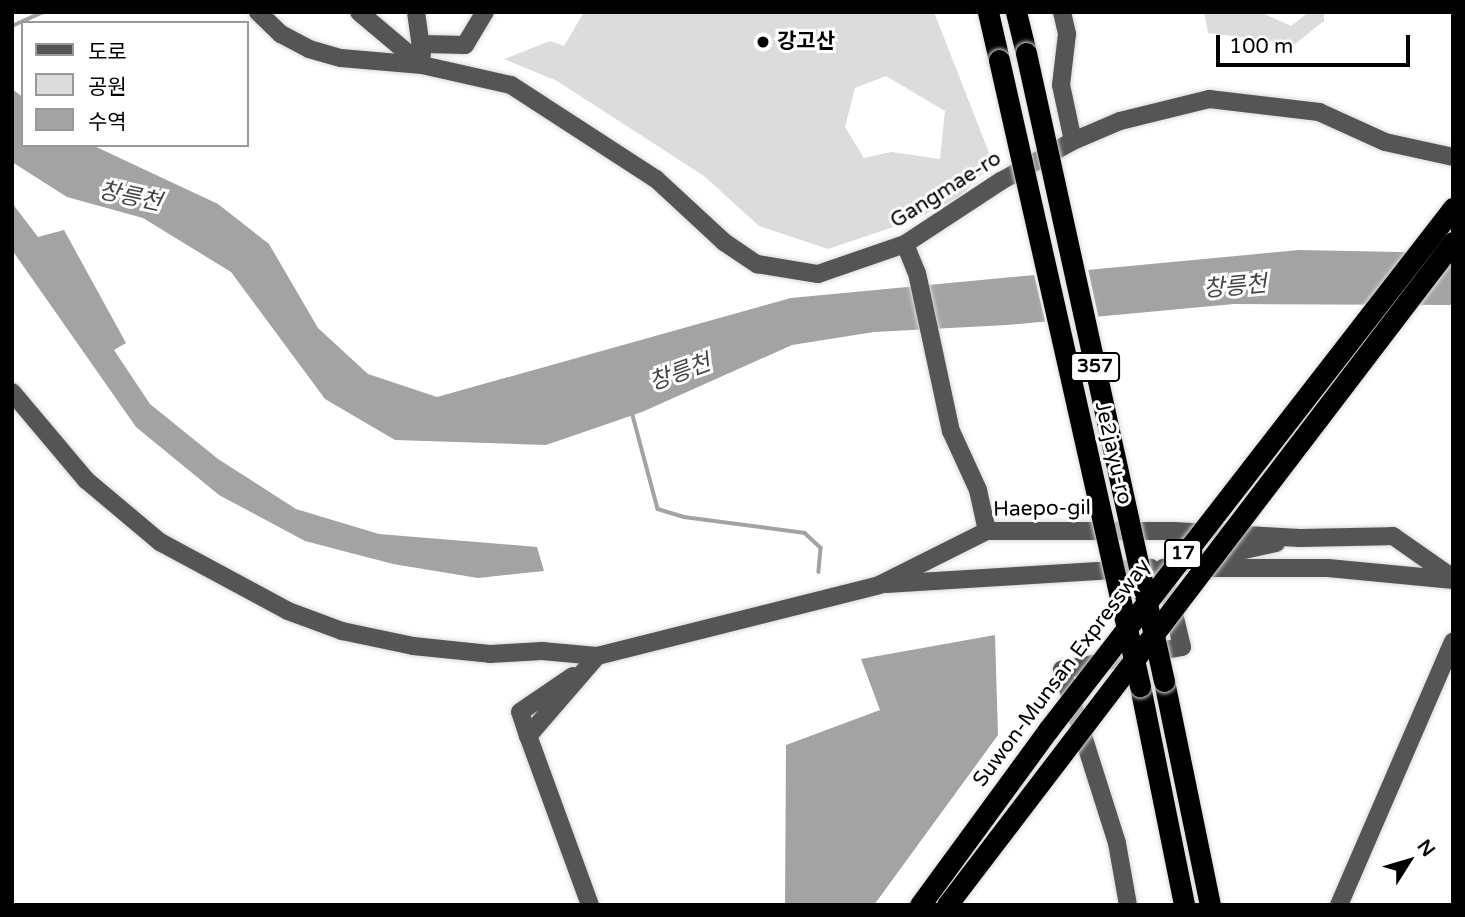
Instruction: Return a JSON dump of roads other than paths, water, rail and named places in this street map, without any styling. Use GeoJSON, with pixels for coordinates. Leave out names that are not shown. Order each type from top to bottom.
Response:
{"type":"FeatureCollection","features":[{"type":"Feature","properties":{"kind":"highway","name":"Je2jayu-ro"},"geometry":{"type":"LineString","coordinates":[[988,12],[1140,686],[1184,905]]}},
{"type":"Feature","properties":{"kind":"highway","name":"Je2jayu-ro"},"geometry":{"type":"LineString","coordinates":[[1016,12],[1164,681],[1210,905]]}},
{"type":"Feature","properties":{"kind":"highway","name":"Suwon-Munsan Expressway"},"geometry":{"type":"LineString","coordinates":[[920,905],[1073,697],[1453,208]]}},
{"type":"Feature","properties":{"kind":"highway","name":"17"},"geometry":{"type":"LineString","coordinates":[[947,905],[1453,242]]}},
{"type":"Feature","properties":{"kind":"street","name":"Gangmae-ro"},"geometry":{"type":"LineString","coordinates":[[258,12],[281,34],[309,49],[341,58],[422,65],[511,85],[546,105],[656,179],[724,242],[757,264],[818,274],[905,244],[1001,181],[1073,141],[1120,121],[1209,99],[1319,112],[1385,142],[1453,157]]}},
{"type":"Feature","properties":{"kind":"street","name":"Gangmae-ro"},"geometry":{"type":"LineString","coordinates":[[359,12],[422,65]]}},
{"type":"Feature","properties":{"kind":"street"},"geometry":{"type":"LineString","coordinates":[[416,12],[423,44],[422,65]]}},
{"type":"Feature","properties":{"kind":"street"},"geometry":{"type":"LineString","coordinates":[[423,44],[465,45],[485,12]]}},
{"type":"Feature","properties":{"kind":"street"},"geometry":{"type":"LineString","coordinates":[[1062,12],[1067,34],[1061,85],[1073,141]]}},
{"type":"Feature","properties":{"kind":"street"},"geometry":{"type":"LineString","coordinates":[[905,244],[917,273],[929,346],[951,431],[978,490],[987,531]]}},
{"type":"Feature","properties":{"kind":"street","name":"Haepo-gil"},"geometry":{"type":"LineString","coordinates":[[12,392],[77,470],[124,514],[196,564],[288,611],[342,631],[413,646],[490,654],[542,652],[597,656],[879,585],[987,531],[1174,531],[1300,538],[1393,536],[1453,579]]}},
{"type":"Feature","properties":{"kind":"street"},"geometry":{"type":"LineString","coordinates":[[1163,568],[1300,538]]}},
{"type":"Feature","properties":{"kind":"street"},"geometry":{"type":"LineString","coordinates":[[1128,905],[1117,843],[1062,670],[1182,647],[1163,568]]}},
{"type":"Feature","properties":{"kind":"street"},"geometry":{"type":"LineString","coordinates":[[879,585],[1163,568],[1328,568],[1453,579]]}},
{"type":"Feature","properties":{"kind":"street"},"geometry":{"type":"LineString","coordinates":[[1339,905],[1453,642]]}},
{"type":"Feature","properties":{"kind":"street"},"geometry":{"type":"LineString","coordinates":[[590,905],[528,736],[597,656]]}},
{"type":"Feature","properties":{"kind":"water","name":"창릉천"},"geometry":{"type":"Polygon","coordinates":[[[12,89],[21,96],[21,147],[96,147],[218,204],[269,244],[318,328],[368,374],[437,397],[791,298],[1299,250],[1453,253],[1453,305],[1234,304],[1007,325],[874,332],[792,345],[642,412],[546,445],[395,440],[325,399],[231,272],[143,218],[67,197],[12,162],[12,89]]]}},
{"type":"Feature","properties":{"kind":"water"},"geometry":{"type":"Polygon","coordinates":[[[12,203],[38,237],[64,230],[126,343],[114,350],[150,404],[218,459],[296,509],[379,534],[537,547],[544,571],[478,578],[393,564],[305,541],[219,495],[136,427],[12,250],[12,203]]]}},
{"type":"Feature","properties":{"kind":"water"},"geometry":{"type":"Polygon","coordinates":[[[995,635],[998,735],[874,905],[785,905],[786,745],[880,710],[861,659],[995,635]]]}},
{"type":"Feature","properties":{"kind":"waterway"},"geometry":{"type":"LineString","coordinates":[[23,21],[43,12]]}},
{"type":"Feature","properties":{"kind":"waterway"},"geometry":{"type":"LineString","coordinates":[[12,26],[21,22]]}},
{"type":"Feature","properties":{"kind":"waterway"},"geometry":{"type":"LineString","coordinates":[[632,412],[658,509],[684,517],[805,533],[821,548],[819,572]]}},
{"type":"Feature","properties":{"kind":"place","name":"강고산"},"geometry":{"type":"Point","coordinates":[763,42]}}]}
